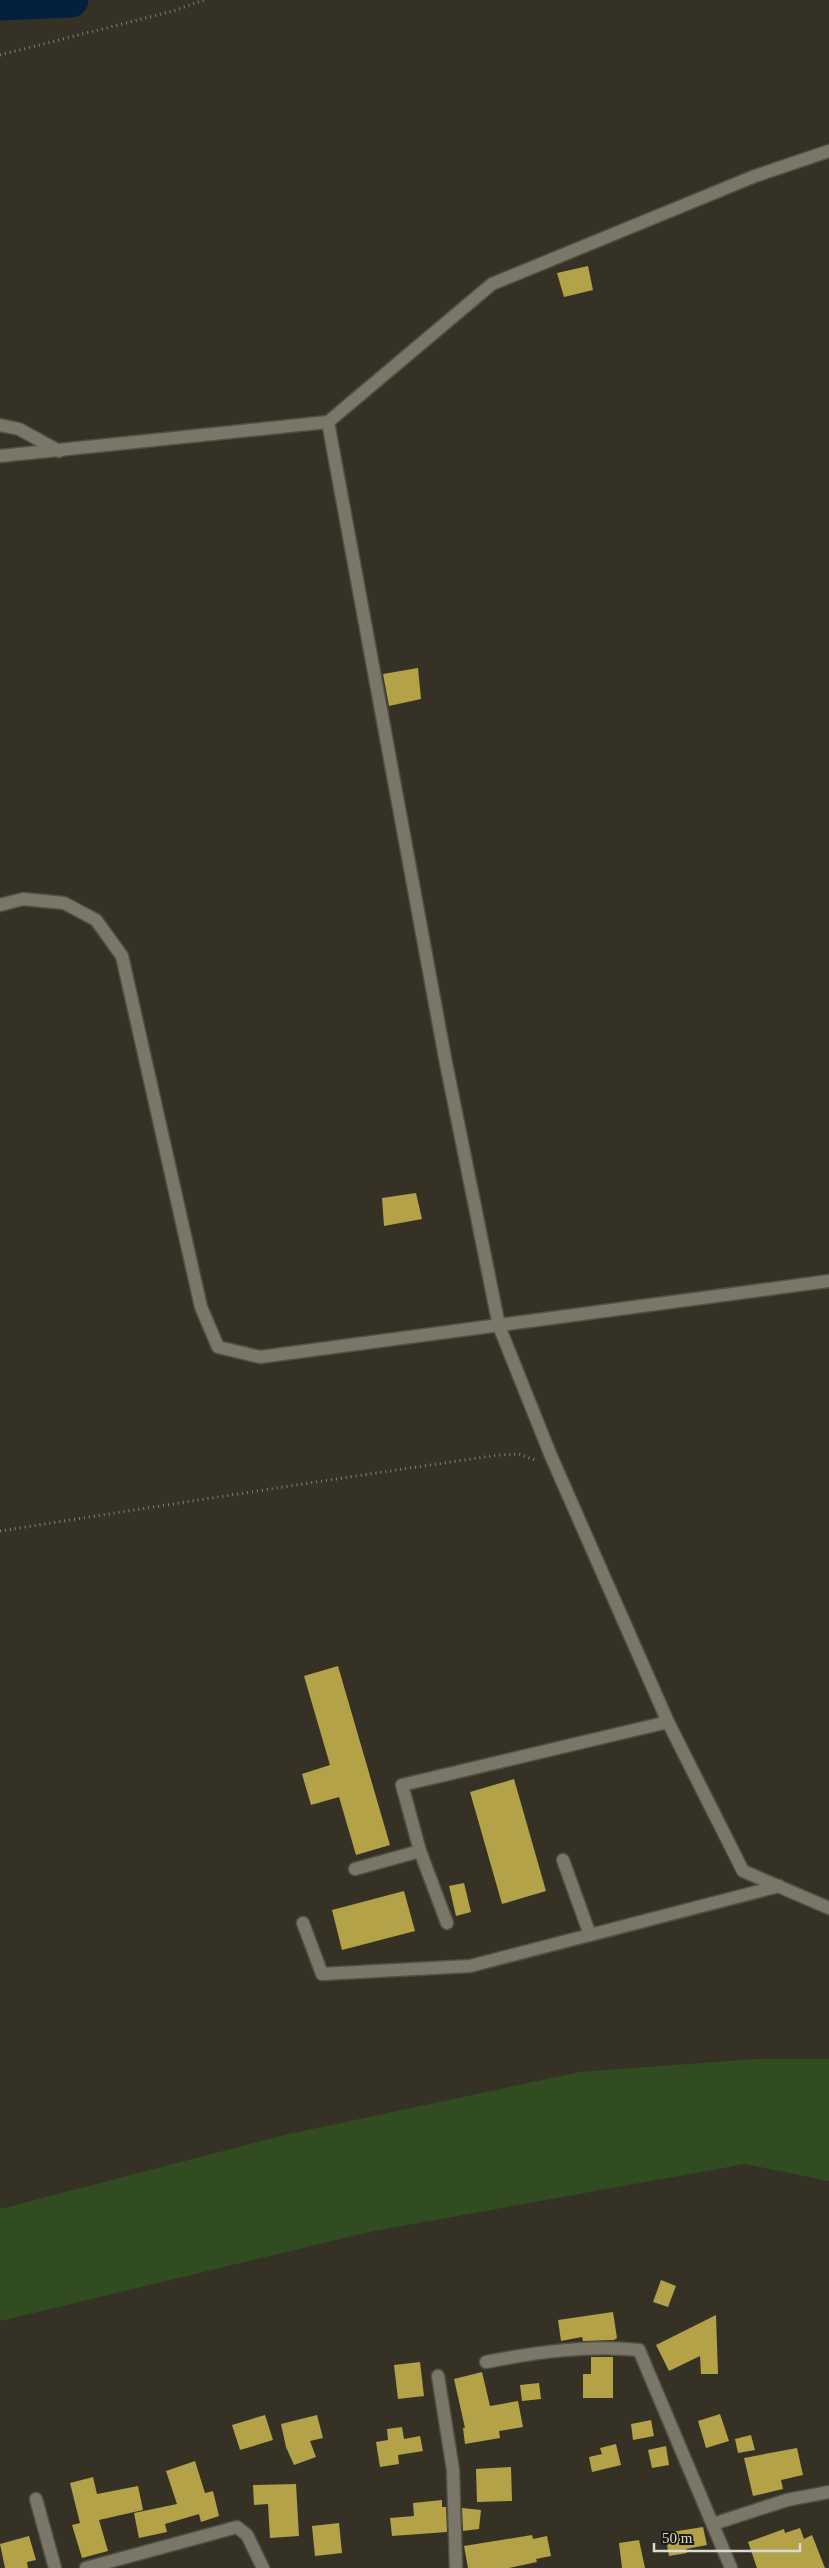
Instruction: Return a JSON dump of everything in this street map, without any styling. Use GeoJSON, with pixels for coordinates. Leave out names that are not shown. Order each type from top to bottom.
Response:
{"type":"FeatureCollection","features":[{"type":"Feature","properties":{"kind":"street"},"geometry":{"type":"LineString","coordinates":[[0,456],[328,422],[492,284],[755,176],[829,151]]}},
{"type":"Feature","properties":{"kind":"street"},"geometry":{"type":"LineString","coordinates":[[328,422],[444,1058],[499,1326],[556,1468],[668,1722],[743,1871],[829,1908]]}},
{"type":"Feature","properties":{"kind":"street"},"geometry":{"type":"LineString","coordinates":[[0,425],[19,429],[59,451]]}},
{"type":"Feature","properties":{"kind":"street"},"geometry":{"type":"LineString","coordinates":[[0,905],[23,899],[64,903],[96,920],[122,956],[201,1307],[218,1347],[260,1357],[829,1281]]}},
{"type":"Feature","properties":{"kind":"street"},"geometry":{"type":"LineString","coordinates":[[447,1923],[420,1851],[402,1785],[668,1722]]}},
{"type":"Feature","properties":{"kind":"street"},"geometry":{"type":"LineString","coordinates":[[355,1869],[420,1851]]}},
{"type":"Feature","properties":{"kind":"street"},"geometry":{"type":"LineString","coordinates":[[563,1860],[590,1935]]}},
{"type":"Feature","properties":{"kind":"street"},"geometry":{"type":"LineString","coordinates":[[303,1923],[322,1974],[470,1966],[779,1886]]}},
{"type":"Feature","properties":{"kind":"street"},"geometry":{"type":"LineString","coordinates":[[486,2362],[547,2351],[610,2347],[639,2350],[731,2568]]}},
{"type":"Feature","properties":{"kind":"street"},"geometry":{"type":"LineString","coordinates":[[438,2376],[453,2470],[456,2568]]}},
{"type":"Feature","properties":{"kind":"street"},"geometry":{"type":"LineString","coordinates":[[713,2524],[787,2500],[829,2492]]}},
{"type":"Feature","properties":{"kind":"street"},"geometry":{"type":"LineString","coordinates":[[36,2499],[55,2568]]}},
{"type":"Feature","properties":{"kind":"street"},"geometry":{"type":"LineString","coordinates":[[86,2568],[230,2527],[243,2530],[263,2568]]}},
{"type":"Feature","properties":{"kind":"path"},"geometry":{"type":"LineString","coordinates":[[0,55],[173,11],[204,0]]}},
{"type":"Feature","properties":{"kind":"path"},"geometry":{"type":"LineString","coordinates":[[0,1531],[261,1492],[364,1474],[499,1455],[519,1454],[556,1468]]}},
{"type":"Feature","properties":{"kind":"green space"},"geometry":{"type":"Polygon","coordinates":[[[756,2059],[829,2059],[829,2181],[745,2164],[369,2232],[0,2321],[0,2209],[289,2134],[580,2072],[756,2059]]]}},
{"type":"Feature","properties":{"kind":"building"},"geometry":{"type":"Polygon","coordinates":[[[588,266],[593,290],[564,297],[557,273],[588,266]]]}},
{"type":"Feature","properties":{"kind":"building"},"geometry":{"type":"Polygon","coordinates":[[[418,668],[421,699],[389,706],[383,674],[418,668]]]}},
{"type":"Feature","properties":{"kind":"building"},"geometry":{"type":"Polygon","coordinates":[[[416,1193],[422,1219],[384,1226],[382,1198],[416,1193]]]}},
{"type":"Feature","properties":{"kind":"building"},"geometry":{"type":"Polygon","coordinates":[[[338,1666],[390,1845],[356,1855],[339,1797],[311,1805],[302,1774],[330,1765],[304,1676],[338,1666]]]}},
{"type":"Feature","properties":{"kind":"building"},"geometry":{"type":"Polygon","coordinates":[[[514,1779],[546,1891],[502,1904],[470,1792],[514,1779]]]}},
{"type":"Feature","properties":{"kind":"building"},"geometry":{"type":"Polygon","coordinates":[[[464,1883],[471,1912],[456,1916],[449,1886],[464,1883]]]}},
{"type":"Feature","properties":{"kind":"building"},"geometry":{"type":"Polygon","coordinates":[[[404,1891],[415,1931],[342,1950],[332,1910],[404,1891]]]}},
{"type":"Feature","properties":{"kind":"building"},"geometry":{"type":"Polygon","coordinates":[[[661,2280],[676,2286],[668,2307],[653,2302],[661,2280]]]}},
{"type":"Feature","properties":{"kind":"building"},"geometry":{"type":"Polygon","coordinates":[[[613,2312],[617,2338],[614,2340],[583,2341],[582,2337],[561,2341],[558,2320],[613,2312]]]}},
{"type":"Feature","properties":{"kind":"building"},"geometry":{"type":"Polygon","coordinates":[[[716,2315],[718,2374],[701,2374],[700,2356],[669,2371],[656,2345],[716,2315]]]}},
{"type":"Feature","properties":{"kind":"building"},"geometry":{"type":"Polygon","coordinates":[[[591,2357],[613,2357],[613,2398],[583,2398],[583,2374],[591,2374],[591,2357]]]}},
{"type":"Feature","properties":{"kind":"building"},"geometry":{"type":"Polygon","coordinates":[[[420,2362],[424,2396],[398,2399],[394,2365],[420,2362]]]}},
{"type":"Feature","properties":{"kind":"building"},"geometry":{"type":"Polygon","coordinates":[[[482,2372],[490,2406],[518,2401],[523,2427],[499,2431],[500,2438],[465,2444],[463,2428],[465,2428],[454,2379],[482,2372]]]}},
{"type":"Feature","properties":{"kind":"building"},"geometry":{"type":"Polygon","coordinates":[[[539,2383],[541,2399],[522,2401],[520,2385],[539,2383]]]}},
{"type":"Feature","properties":{"kind":"building"},"geometry":{"type":"Polygon","coordinates":[[[720,2414],[729,2441],[706,2448],[698,2421],[720,2414]]]}},
{"type":"Feature","properties":{"kind":"building"},"geometry":{"type":"Polygon","coordinates":[[[265,2415],[273,2440],[240,2450],[232,2425],[265,2415]]]}},
{"type":"Feature","properties":{"kind":"building"},"geometry":{"type":"Polygon","coordinates":[[[317,2415],[323,2438],[310,2441],[316,2457],[294,2465],[286,2447],[281,2424],[317,2415]]]}},
{"type":"Feature","properties":{"kind":"building"},"geometry":{"type":"Polygon","coordinates":[[[651,2420],[654,2436],[633,2440],[631,2424],[651,2420]]]}},
{"type":"Feature","properties":{"kind":"building"},"geometry":{"type":"Polygon","coordinates":[[[402,2427],[404,2439],[420,2436],[423,2451],[398,2455],[399,2464],[380,2467],[376,2442],[388,2440],[387,2429],[402,2427]]]}},
{"type":"Feature","properties":{"kind":"building"},"geometry":{"type":"Polygon","coordinates":[[[751,2435],[755,2450],[738,2453],[735,2439],[751,2435]]]}},
{"type":"Feature","properties":{"kind":"building"},"geometry":{"type":"Polygon","coordinates":[[[616,2444],[621,2465],[592,2472],[589,2457],[602,2454],[600,2448],[616,2444]]]}},
{"type":"Feature","properties":{"kind":"building"},"geometry":{"type":"Polygon","coordinates":[[[666,2446],[669,2465],[652,2468],[648,2450],[666,2446]]]}},
{"type":"Feature","properties":{"kind":"building"},"geometry":{"type":"Polygon","coordinates":[[[797,2448],[803,2475],[781,2480],[783,2489],[753,2496],[744,2458],[797,2448]]]}},
{"type":"Feature","properties":{"kind":"building"},"geometry":{"type":"Polygon","coordinates":[[[195,2461],[205,2493],[213,2491],[219,2516],[201,2522],[199,2514],[165,2524],[167,2532],[139,2538],[134,2513],[177,2504],[166,2471],[195,2461]]]}},
{"type":"Feature","properties":{"kind":"building"},"geometry":{"type":"Polygon","coordinates":[[[511,2467],[512,2501],[477,2502],[476,2469],[511,2467]]]}},
{"type":"Feature","properties":{"kind":"building"},"geometry":{"type":"Polygon","coordinates":[[[93,2477],[97,2494],[138,2486],[143,2510],[99,2520],[108,2551],[82,2558],[72,2525],[80,2523],[70,2483],[93,2477]]]}},
{"type":"Feature","properties":{"kind":"building"},"geometry":{"type":"Polygon","coordinates":[[[296,2484],[299,2536],[270,2538],[268,2504],[254,2505],[253,2485],[296,2484]]]}},
{"type":"Feature","properties":{"kind":"building"},"geometry":{"type":"Polygon","coordinates":[[[442,2500],[442,2507],[446,2507],[447,2532],[392,2536],[390,2518],[414,2516],[413,2503],[442,2500]]]}},
{"type":"Feature","properties":{"kind":"building"},"geometry":{"type":"Polygon","coordinates":[[[462,2508],[481,2510],[479,2529],[463,2531],[462,2508]]]}},
{"type":"Feature","properties":{"kind":"building"},"geometry":{"type":"Polygon","coordinates":[[[339,2523],[342,2553],[315,2556],[312,2526],[339,2523]]]}},
{"type":"Feature","properties":{"kind":"building"},"geometry":{"type":"Polygon","coordinates":[[[703,2527],[707,2545],[686,2549],[687,2553],[669,2556],[665,2533],[703,2527]]]}},
{"type":"Feature","properties":{"kind":"building"},"geometry":{"type":"Polygon","coordinates":[[[800,2528],[804,2539],[812,2535],[825,2568],[757,2568],[748,2542],[784,2529],[785,2533],[800,2528]]]}},
{"type":"Feature","properties":{"kind":"building"},"geometry":{"type":"Polygon","coordinates":[[[532,2535],[533,2539],[547,2536],[551,2556],[536,2559],[537,2562],[509,2568],[468,2568],[464,2546],[532,2535]]]}},
{"type":"Feature","properties":{"kind":"building"},"geometry":{"type":"Polygon","coordinates":[[[29,2536],[36,2560],[27,2562],[28,2568],[5,2568],[0,2544],[29,2536]]]}},
{"type":"Feature","properties":{"kind":"building"},"geometry":{"type":"Polygon","coordinates":[[[639,2540],[645,2568],[622,2568],[619,2543],[639,2540]]]}},
{"type":"Feature","properties":{"kind":"waterway"},"geometry":{"type":"LineString","coordinates":[[0,3],[71,0]]}}]}
